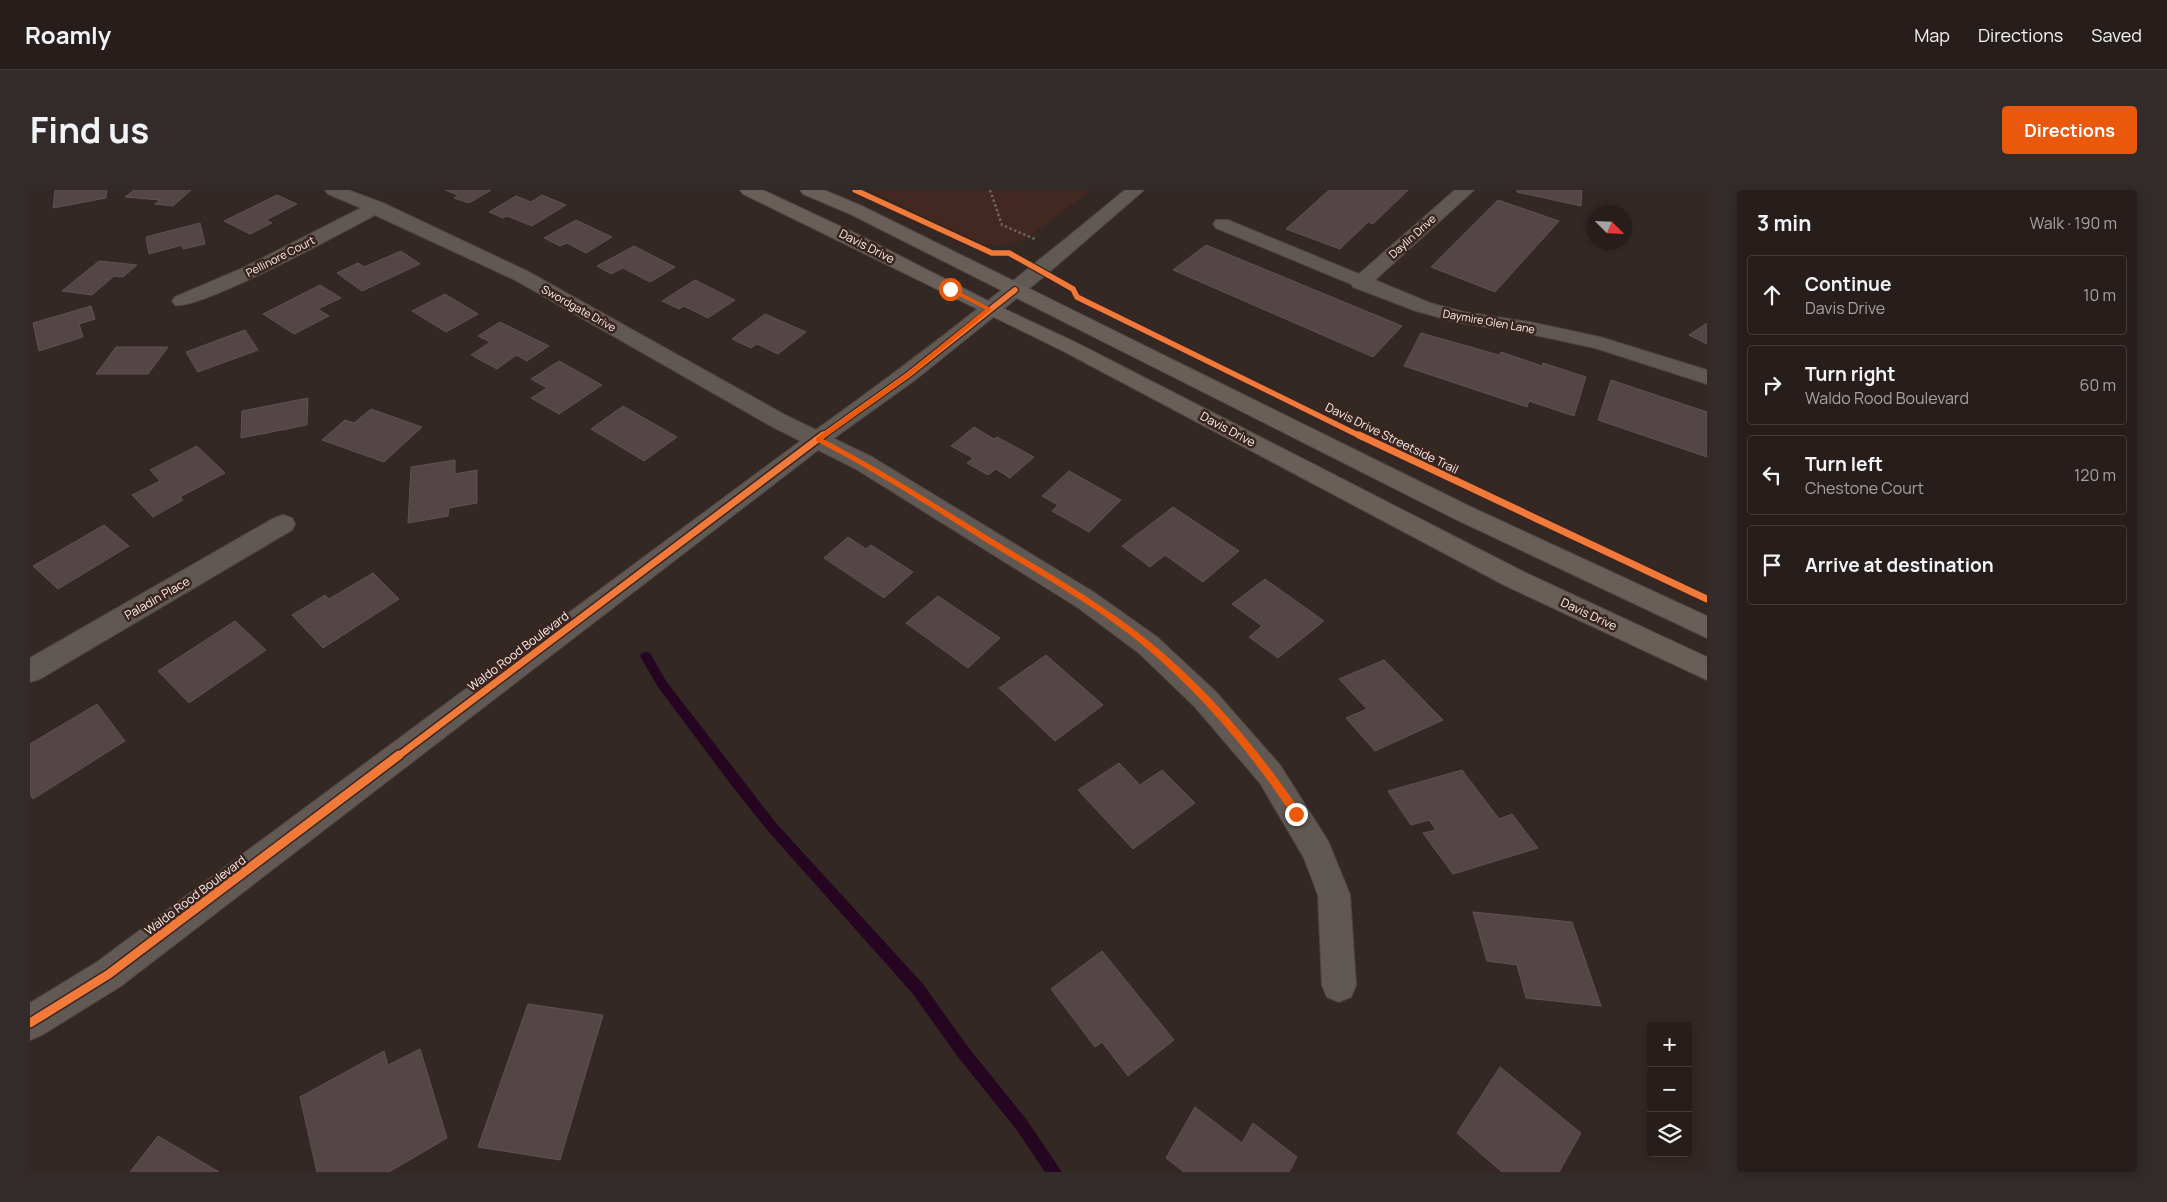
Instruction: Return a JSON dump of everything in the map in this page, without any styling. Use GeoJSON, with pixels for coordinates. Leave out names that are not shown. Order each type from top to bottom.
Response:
{"type":"FeatureCollection","features":[{"type":"Feature","properties":{"kind":"main road","name":"Davis Drive"},"geometry":{"type":"LineString","coordinates":[[749,190],[857,241],[989,309],[1070,347],[1515,579],[1707,669]]}},
{"type":"Feature","properties":{"kind":"main road"},"geometry":{"type":"LineString","coordinates":[[809,190],[856,210],[1452,507],[1707,628]]}},
{"type":"Feature","properties":{"kind":"street","name":"Swordgate Drive"},"geometry":{"type":"LineString","coordinates":[[334,190],[377,208],[522,276],[771,416],[864,462],[1086,600],[1148,645],[1205,699],[1270,774],[1317,851],[1334,895],[1339,986]]}},
{"type":"Feature","properties":{"kind":"street","name":"Waldo Rood Boulevard"},"geometry":{"type":"LineString","coordinates":[[30,1023],[109,974],[818,440],[908,375],[1015,290],[1135,190]]}},
{"type":"Feature","properties":{"kind":"street","name":"Daylin Drive"},"geometry":{"type":"LineString","coordinates":[[1360,283],[1465,190]]}},
{"type":"Feature","properties":{"kind":"street","name":"Pellinore Court"},"geometry":{"type":"LineString","coordinates":[[182,301],[250,272],[377,208]]}},
{"type":"Feature","properties":{"kind":"street","name":"Daymire Glen Lane"},"geometry":{"type":"LineString","coordinates":[[1222,224],[1360,283],[1442,313],[1600,343],[1707,377]]}},
{"type":"Feature","properties":{"kind":"street","name":"Paladin Place"},"geometry":{"type":"LineString","coordinates":[[30,671],[284,524]]}},
{"type":"Feature","properties":{"kind":"path"},"geometry":{"type":"LineString","coordinates":[[990,190],[1002,225],[1036,239]]}},
{"type":"Feature","properties":{"kind":"shaded area"},"geometry":{"type":"Polygon","coordinates":[[[868,190],[1091,190],[1024,240],[998,246],[981,243],[868,190]]]}},
{"type":"Feature","properties":{"kind":"building"},"geometry":{"type":"Polygon","coordinates":[[[55,190],[107,190],[106,198],[53,208],[55,190]]]}},
{"type":"Feature","properties":{"kind":"building"},"geometry":{"type":"Polygon","coordinates":[[[134,190],[191,190],[173,206],[155,204],[160,200],[125,197],[134,190]]]}},
{"type":"Feature","properties":{"kind":"building"},"geometry":{"type":"Polygon","coordinates":[[[445,190],[491,190],[469,203],[454,198],[458,195],[445,190]]]}},
{"type":"Feature","properties":{"kind":"building"},"geometry":{"type":"Polygon","coordinates":[[[1329,190],[1408,190],[1373,224],[1368,222],[1340,249],[1286,229],[1329,190]]]}},
{"type":"Feature","properties":{"kind":"building"},"geometry":{"type":"Polygon","coordinates":[[[1517,190],[1582,190],[1581,206],[1517,192],[1517,190]]]}},
{"type":"Feature","properties":{"kind":"building"},"geometry":{"type":"Polygon","coordinates":[[[277,195],[297,204],[266,220],[272,223],[250,234],[224,221],[277,195]]]}},
{"type":"Feature","properties":{"kind":"building"},"geometry":{"type":"Polygon","coordinates":[[[542,195],[566,205],[532,226],[507,216],[503,218],[489,212],[516,196],[531,202],[542,195]]]}},
{"type":"Feature","properties":{"kind":"building"},"geometry":{"type":"Polygon","coordinates":[[[1498,200],[1559,221],[1495,292],[1431,267],[1498,200]]]}},
{"type":"Feature","properties":{"kind":"building"},"geometry":{"type":"Polygon","coordinates":[[[576,220],[612,237],[586,253],[567,243],[560,246],[544,238],[576,220]]]}},
{"type":"Feature","properties":{"kind":"building"},"geometry":{"type":"Polygon","coordinates":[[[200,223],[205,244],[183,249],[182,245],[149,254],[146,237],[200,223]]]}},
{"type":"Feature","properties":{"kind":"building"},"geometry":{"type":"Polygon","coordinates":[[[1206,245],[1402,326],[1373,357],[1173,270],[1206,245]]]}},
{"type":"Feature","properties":{"kind":"building"},"geometry":{"type":"Polygon","coordinates":[[[634,246],[675,267],[650,282],[623,268],[611,274],[597,266],[634,246]]]}},
{"type":"Feature","properties":{"kind":"building"},"geometry":{"type":"Polygon","coordinates":[[[401,251],[420,264],[362,291],[337,273],[358,263],[364,267],[401,251]]]}},
{"type":"Feature","properties":{"kind":"building"},"geometry":{"type":"Polygon","coordinates":[[[99,261],[137,265],[123,277],[114,276],[92,295],[62,291],[99,261]]]}},
{"type":"Feature","properties":{"kind":"building"},"geometry":{"type":"Polygon","coordinates":[[[695,280],[735,300],[708,318],[684,306],[679,309],[662,301],[695,280]]]}},
{"type":"Feature","properties":{"kind":"building"},"geometry":{"type":"Polygon","coordinates":[[[320,285],[341,298],[318,309],[329,316],[294,334],[263,314],[320,285]]]}},
{"type":"Feature","properties":{"kind":"building"},"geometry":{"type":"Polygon","coordinates":[[[445,294],[478,314],[446,332],[412,311],[445,294]]]}},
{"type":"Feature","properties":{"kind":"building"},"geometry":{"type":"Polygon","coordinates":[[[91,306],[95,319],[79,324],[83,337],[39,351],[33,323],[91,306]]]}},
{"type":"Feature","properties":{"kind":"building"},"geometry":{"type":"Polygon","coordinates":[[[765,314],[806,332],[778,354],[757,344],[751,348],[732,339],[765,314]]]}},
{"type":"Feature","properties":{"kind":"building"},"geometry":{"type":"Polygon","coordinates":[[[500,322],[549,346],[527,361],[516,355],[497,369],[471,355],[490,342],[478,336],[500,322]]]}},
{"type":"Feature","properties":{"kind":"building"},"geometry":{"type":"Polygon","coordinates":[[[1707,323],[1707,344],[1689,335],[1707,323]]]}},
{"type":"Feature","properties":{"kind":"building"},"geometry":{"type":"Polygon","coordinates":[[[245,330],[258,350],[198,372],[186,352],[245,330]]]}},
{"type":"Feature","properties":{"kind":"building"},"geometry":{"type":"Polygon","coordinates":[[[1421,333],[1499,355],[1501,352],[1542,366],[1543,363],[1586,377],[1574,416],[1529,401],[1527,407],[1404,366],[1421,333]]]}},
{"type":"Feature","properties":{"kind":"building"},"geometry":{"type":"Polygon","coordinates":[[[116,347],[168,347],[148,374],[96,374],[116,347]]]}},
{"type":"Feature","properties":{"kind":"building"},"geometry":{"type":"Polygon","coordinates":[[[559,361],[602,385],[559,414],[531,398],[547,388],[531,379],[559,361]]]}},
{"type":"Feature","properties":{"kind":"building"},"geometry":{"type":"Polygon","coordinates":[[[1611,380],[1707,412],[1707,457],[1598,420],[1611,380]]]}},
{"type":"Feature","properties":{"kind":"building"},"geometry":{"type":"Polygon","coordinates":[[[308,398],[307,425],[241,438],[242,411],[308,398]]]}},
{"type":"Feature","properties":{"kind":"building"},"geometry":{"type":"Polygon","coordinates":[[[623,406],[677,437],[644,461],[591,429],[623,406]]]}},
{"type":"Feature","properties":{"kind":"building"},"geometry":{"type":"Polygon","coordinates":[[[371,409],[422,427],[384,462],[322,440],[345,420],[354,423],[371,409]]]}},
{"type":"Feature","properties":{"kind":"building"},"geometry":{"type":"Polygon","coordinates":[[[974,427],[994,439],[997,437],[1034,457],[1010,478],[996,469],[988,475],[967,463],[973,458],[951,446],[974,427]]]}},
{"type":"Feature","properties":{"kind":"building"},"geometry":{"type":"Polygon","coordinates":[[[197,446],[225,473],[180,497],[183,500],[153,517],[132,495],[160,481],[150,470],[197,446]]]}},
{"type":"Feature","properties":{"kind":"building"},"geometry":{"type":"Polygon","coordinates":[[[455,460],[455,474],[477,470],[477,503],[449,508],[448,516],[408,523],[411,467],[455,460]]]}},
{"type":"Feature","properties":{"kind":"building"},"geometry":{"type":"Polygon","coordinates":[[[1069,471],[1121,500],[1089,532],[1052,511],[1058,505],[1042,496],[1069,471]]]}},
{"type":"Feature","properties":{"kind":"building"},"geometry":{"type":"Polygon","coordinates":[[[1173,507],[1239,551],[1203,582],[1165,555],[1150,567],[1122,546],[1173,507]]]}},
{"type":"Feature","properties":{"kind":"building"},"geometry":{"type":"Polygon","coordinates":[[[104,525],[129,546],[58,589],[33,566],[104,525]]]}},
{"type":"Feature","properties":{"kind":"building"},"geometry":{"type":"Polygon","coordinates":[[[848,537],[866,549],[871,545],[913,572],[884,598],[824,558],[848,537]]]}},
{"type":"Feature","properties":{"kind":"building"},"geometry":{"type":"Polygon","coordinates":[[[373,573],[399,599],[323,648],[292,615],[325,595],[329,599],[373,573]]]}},
{"type":"Feature","properties":{"kind":"building"},"geometry":{"type":"Polygon","coordinates":[[[1265,579],[1324,621],[1278,658],[1249,637],[1262,626],[1232,604],[1265,579]]]}},
{"type":"Feature","properties":{"kind":"building"},"geometry":{"type":"Polygon","coordinates":[[[938,596],[1000,638],[968,668],[906,623],[938,596]]]}},
{"type":"Feature","properties":{"kind":"building"},"geometry":{"type":"Polygon","coordinates":[[[235,621],[266,650],[189,703],[158,671],[235,621]]]}},
{"type":"Feature","properties":{"kind":"building"},"geometry":{"type":"Polygon","coordinates":[[[1046,655],[1103,705],[1055,741],[999,688],[1046,655]]]}},
{"type":"Feature","properties":{"kind":"building"},"geometry":{"type":"Polygon","coordinates":[[[1384,660],[1443,720],[1375,751],[1346,718],[1367,709],[1339,679],[1384,660]]]}},
{"type":"Feature","properties":{"kind":"building"},"geometry":{"type":"Polygon","coordinates":[[[97,704],[125,741],[33,799],[30,794],[30,744],[97,704]]]}},
{"type":"Feature","properties":{"kind":"building"},"geometry":{"type":"Polygon","coordinates":[[[1119,763],[1140,785],[1162,770],[1195,803],[1133,849],[1078,790],[1119,763]]]}},
{"type":"Feature","properties":{"kind":"building"},"geometry":{"type":"Polygon","coordinates":[[[1462,770],[1499,819],[1512,814],[1538,848],[1453,874],[1423,833],[1436,830],[1429,820],[1411,825],[1388,791],[1462,770]]]}},
{"type":"Feature","properties":{"kind":"building"},"geometry":{"type":"Polygon","coordinates":[[[1473,912],[1572,922],[1601,1006],[1526,998],[1517,965],[1487,961],[1473,912]]]}},
{"type":"Feature","properties":{"kind":"building"},"geometry":{"type":"Polygon","coordinates":[[[1102,951],[1174,1040],[1128,1076],[1102,1042],[1095,1047],[1051,989],[1102,951]]]}},
{"type":"Feature","properties":{"kind":"building"},"geometry":{"type":"Polygon","coordinates":[[[528,1004],[603,1015],[560,1160],[478,1147],[528,1004]]]}},
{"type":"Feature","properties":{"kind":"building"},"geometry":{"type":"Polygon","coordinates":[[[420,1049],[447,1138],[389,1172],[317,1172],[300,1097],[384,1051],[388,1065],[420,1049]]]}},
{"type":"Feature","properties":{"kind":"building"},"geometry":{"type":"Polygon","coordinates":[[[1500,1067],[1581,1133],[1559,1172],[1502,1172],[1457,1133],[1500,1067]]]}},
{"type":"Feature","properties":{"kind":"building"},"geometry":{"type":"Polygon","coordinates":[[[1195,1107],[1242,1143],[1253,1123],[1297,1157],[1289,1172],[1184,1172],[1166,1158],[1195,1107]]]}},
{"type":"Feature","properties":{"kind":"building"},"geometry":{"type":"Polygon","coordinates":[[[158,1136],[219,1172],[130,1172],[158,1136]]]}},
{"type":"Feature","properties":{"kind":"waterway"},"geometry":{"type":"LineString","coordinates":[[646,656],[662,684],[736,782],[772,827],[918,989],[963,1052],[1021,1124],[1054,1172]]}},
{"type":"Feature","properties":{"kind":"cycle path","name":"Davis Drive Streetside Trail"},"geometry":{"type":"LineString","coordinates":[[855,190],[992,253],[1009,253],[1073,289],[1077,297],[1409,460],[1707,599]]}},
{"type":"Feature","properties":{"kind":"cycle path"},"geometry":{"type":"LineString","coordinates":[[30,1023],[109,974],[818,439],[908,375],[1015,290]]}},
{"type":"Feature","properties":{"kind":"route"},"geometry":{"type":"LineString","coordinates":[[950,289],[989,309],[908,375],[818,440],[864,462],[1086,600],[1148,645],[1205,699],[1270,774],[1296,814]]}}]}
